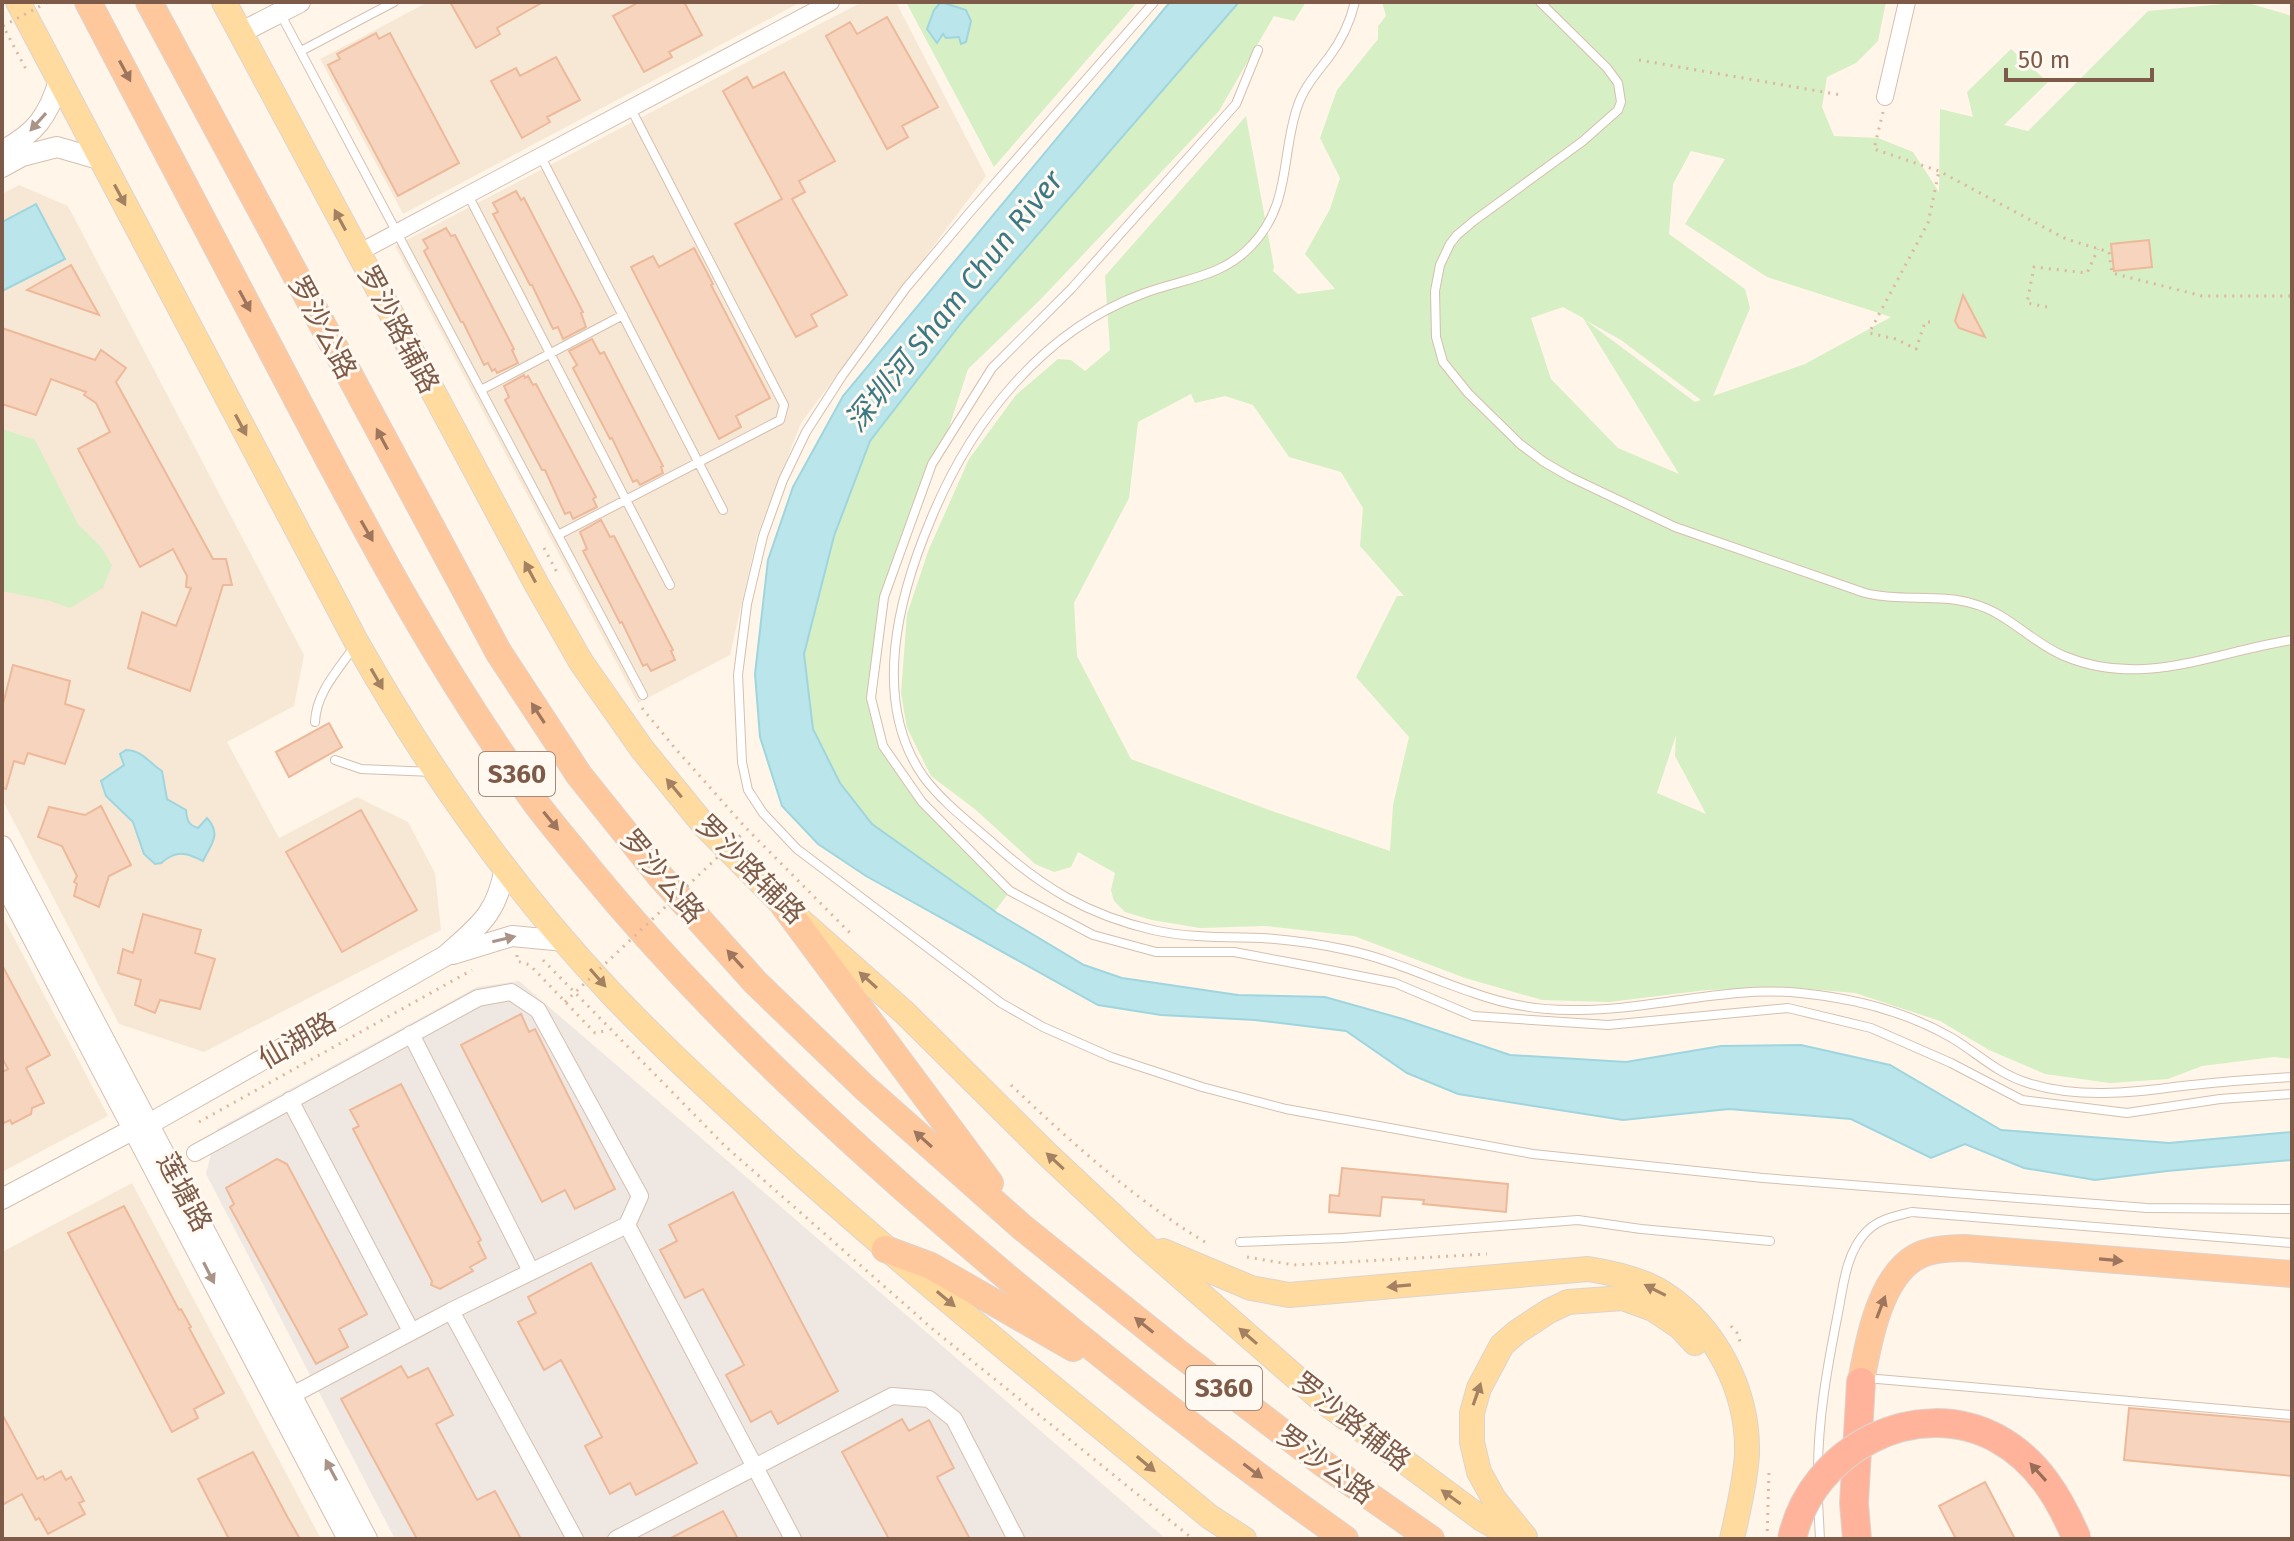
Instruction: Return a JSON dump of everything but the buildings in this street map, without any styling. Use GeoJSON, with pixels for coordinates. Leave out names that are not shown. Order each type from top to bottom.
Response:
{"type":"FeatureCollection","features":[{"type":"Feature","properties":{"kind":"highway","name":"罗沙公路"},"geometry":{"type":"LineString","coordinates":[[88,2],[354,509],[455,685],[540,808],[624,911],[718,1014],[832,1125],[988,1263],[1146,1390],[1345,1539]]}},
{"type":"Feature","properties":{"kind":"highway","name":"罗沙公路"},"geometry":{"type":"LineString","coordinates":[[149,2],[499,653],[579,775],[660,876],[755,982],[865,1088],[1023,1228],[1321,1462],[1431,1539]]}},
{"type":"Feature","properties":{"kind":"highway"},"geometry":{"type":"LineString","coordinates":[[784,906],[1023,1228]]}},
{"type":"Feature","properties":{"kind":"highway"},"geometry":{"type":"LineString","coordinates":[[1857,1539],[1854,1503],[1862,1380],[1878,1314],[1893,1279],[1916,1257],[1932,1251],[1965,1248],[2292,1274]]}},
{"type":"Feature","properties":{"kind":"highway"},"geometry":{"type":"LineString","coordinates":[[885,1249],[931,1266],[1146,1390]]}},
{"type":"Feature","properties":{"kind":"highway"},"geometry":{"type":"LineString","coordinates":[[1792,1539],[1799,1514],[1810,1493],[1836,1461],[1852,1448],[1880,1434],[1927,1423],[1972,1429],[2012,1448],[2046,1481],[2061,1503],[2077,1539]]}},
{"type":"Feature","properties":{"kind":"highway"},"geometry":{"type":"LineString","coordinates":[[1289,1500],[1333,1539]]}},
{"type":"Feature","properties":{"kind":"main road"},"geometry":{"type":"LineString","coordinates":[[18,2],[357,643],[436,772],[505,867],[610,992],[703,1084],[885,1249],[1234,1539]]}},
{"type":"Feature","properties":{"kind":"main road","name":"罗沙路辅路"},"geometry":{"type":"LineString","coordinates":[[224,2],[581,662],[642,749],[695,814],[784,906],[905,1013],[1142,1243],[1323,1401],[1482,1519],[1517,1539]]}},
{"type":"Feature","properties":{"kind":"main road"},"geometry":{"type":"LineString","coordinates":[[1142,1243],[1251,1288],[1289,1295],[1588,1269],[1620,1274],[1662,1292],[1714,1338],[1732,1377],[1742,1409],[1747,1453],[1732,1539]]}},
{"type":"Feature","properties":{"kind":"main road"},"geometry":{"type":"LineString","coordinates":[[1527,1539],[1494,1499],[1479,1472],[1472,1442],[1472,1413],[1479,1388],[1502,1345],[1549,1311],[1568,1302],[1623,1298],[1653,1309],[1680,1327],[1714,1338]]}},
{"type":"Feature","properties":{"kind":"main road"},"geometry":{"type":"LineString","coordinates":[[1714,1338],[1718,1383],[1727,1414],[1730,1453],[1714,1539]]}},
{"type":"Feature","properties":{"kind":"main road"},"geometry":{"type":"LineString","coordinates":[[1210,1517],[1244,1539]]}},
{"type":"Feature","properties":{"kind":"street"},"geometry":{"type":"LineString","coordinates":[[240,33],[300,2]]}},
{"type":"Feature","properties":{"kind":"street"},"geometry":{"type":"LineString","coordinates":[[358,253],[831,2]]}},
{"type":"Feature","properties":{"kind":"street"},"geometry":{"type":"LineString","coordinates":[[1885,97],[1907,2]]}},
{"type":"Feature","properties":{"kind":"street"},"geometry":{"type":"LineString","coordinates":[[2,151],[43,119],[52,104],[59,81]]}},
{"type":"Feature","properties":{"kind":"street"},"geometry":{"type":"LineString","coordinates":[[2,167],[22,156],[57,147],[102,160]]}},
{"type":"Feature","properties":{"kind":"street","name":"莲塘路"},"geometry":{"type":"LineString","coordinates":[[2,846],[137,1124]]}},
{"type":"Feature","properties":{"kind":"street"},"geometry":{"type":"LineString","coordinates":[[445,956],[478,928],[491,911],[501,891],[505,867]]}},
{"type":"Feature","properties":{"kind":"street","name":"莲塘路"},"geometry":{"type":"LineString","coordinates":[[2,879],[284,1399],[367,1539]]}},
{"type":"Feature","properties":{"kind":"street"},"geometry":{"type":"LineString","coordinates":[[445,956],[512,936],[565,941]]}},
{"type":"Feature","properties":{"kind":"street","name":"仙湖路"},"geometry":{"type":"LineString","coordinates":[[2,1199],[445,956]]}},
{"type":"Feature","properties":{"kind":"street"},"geometry":{"type":"LineString","coordinates":[[195,1153],[478,998],[511,992],[538,1010],[640,1196],[627,1225],[411,1331],[284,1399]]}},
{"type":"Feature","properties":{"kind":"street"},"geometry":{"type":"LineString","coordinates":[[411,1034],[531,1271]]}},
{"type":"Feature","properties":{"kind":"street"},"geometry":{"type":"LineString","coordinates":[[290,1100],[411,1331]]}},
{"type":"Feature","properties":{"kind":"street","name":"仙湖路"},"geometry":{"type":"LineString","coordinates":[[2,1186],[137,1124]]}},
{"type":"Feature","properties":{"kind":"street"},"geometry":{"type":"LineString","coordinates":[[627,1225],[793,1539]]}},
{"type":"Feature","properties":{"kind":"street"},"geometry":{"type":"LineString","coordinates":[[451,1311],[575,1539]]}},
{"type":"Feature","properties":{"kind":"street"},"geometry":{"type":"LineString","coordinates":[[616,1539],[892,1396],[929,1399],[954,1419],[1016,1539]]}},
{"type":"Feature","properties":{"kind":"street","name":"莲塘路"},"geometry":{"type":"LineString","coordinates":[[284,1399],[348,1539]]}},
{"type":"Feature","properties":{"kind":"lane"},"geometry":{"type":"LineString","coordinates":[[301,51],[394,2]]}},
{"type":"Feature","properties":{"kind":"lane"},"geometry":{"type":"LineString","coordinates":[[1154,2],[906,288],[806,432],[783,480],[763,536],[747,604],[738,675],[742,762],[748,790],[763,813],[797,849],[1001,1003],[1043,1027],[1111,1057],[1202,1087],[1286,1109],[1533,1154],[1763,1178],[2117,1206],[2292,1209]]}},
{"type":"Feature","properties":{"kind":"lane"},"geometry":{"type":"LineString","coordinates":[[1355,2],[1340,41],[1312,78],[1297,106],[1282,191],[1261,235],[1240,257],[1211,274],[1149,291],[1096,315],[1064,337],[1033,364],[991,414],[954,470],[924,537],[904,603],[894,667],[894,700],[901,731],[918,769],[937,793],[1034,878],[1079,905],[1121,921],[1165,932],[1273,939],[1344,949],[1403,966],[1485,997],[1536,1008],[1574,1011],[1609,1009],[1773,991],[1827,996],[1919,1023],[1959,1042],[2014,1078],[2043,1087],[2130,1094],[2292,1077]]}},
{"type":"Feature","properties":{"kind":"lane"},"geometry":{"type":"LineString","coordinates":[[1540,2],[1607,68],[1618,83],[1621,102],[1618,110],[1583,141],[1457,235],[1440,265],[1435,291],[1434,315],[1438,350],[1443,362],[1468,393],[1520,444],[1570,477],[1675,527],[1872,594],[1956,600],[1978,605],[2001,615],[2058,653],[2084,663],[2119,669],[2170,668],[2245,648],[2292,640]]}},
{"type":"Feature","properties":{"kind":"lane"},"geometry":{"type":"LineString","coordinates":[[280,12],[558,535],[638,696]]}},
{"type":"Feature","properties":{"kind":"lane"},"geometry":{"type":"LineString","coordinates":[[1258,50],[1236,104],[1072,288],[992,368],[932,464],[884,597],[871,698],[883,746],[922,802],[1010,891],[1093,935],[1143,949],[1156,952],[1234,952],[1395,983],[1473,1016],[1608,1025],[1788,1008],[1871,1028],[1951,1063],[2022,1100],[2127,1113],[2220,1099],[2292,1094]]}},
{"type":"Feature","properties":{"kind":"lane"},"geometry":{"type":"LineString","coordinates":[[558,535],[780,420],[784,405],[631,108]]}},
{"type":"Feature","properties":{"kind":"lane"},"geometry":{"type":"LineString","coordinates":[[541,156],[723,510]]}},
{"type":"Feature","properties":{"kind":"lane"},"geometry":{"type":"LineString","coordinates":[[468,195],[670,585]]}},
{"type":"Feature","properties":{"kind":"lane"},"geometry":{"type":"LineString","coordinates":[[481,390],[623,315]]}},
{"type":"Feature","properties":{"kind":"lane"},"geometry":{"type":"LineString","coordinates":[[315,722],[315,707],[321,694],[357,643]]}},
{"type":"Feature","properties":{"kind":"lane"},"geometry":{"type":"LineString","coordinates":[[335,760],[361,769],[436,772]]}},
{"type":"Feature","properties":{"kind":"lane"},"geometry":{"type":"LineString","coordinates":[[1820,1539],[1818,1452],[1826,1373],[1851,1254],[1867,1231],[1879,1222],[1912,1212],[2292,1243]]}},
{"type":"Feature","properties":{"kind":"lane"},"geometry":{"type":"LineString","coordinates":[[1240,1242],[1343,1238],[1578,1220],[1770,1241]]}},
{"type":"Feature","properties":{"kind":"lane"},"geometry":{"type":"LineString","coordinates":[[1862,1380],[2292,1415]]}},
{"type":"Feature","properties":{"kind":"path"},"geometry":{"type":"LineString","coordinates":[[28,73],[2,25],[48,2]]}},
{"type":"Feature","properties":{"kind":"path"},"geometry":{"type":"LineString","coordinates":[[1639,60],[1841,95]]}},
{"type":"Feature","properties":{"kind":"path"},"geometry":{"type":"LineString","coordinates":[[1885,97],[1874,149],[1939,171],[2066,239],[2109,252],[2112,273],[2202,296],[2292,296]]}},
{"type":"Feature","properties":{"kind":"path"},"geometry":{"type":"LineString","coordinates":[[1930,322],[1925,322],[1916,349],[1896,339],[1869,333],[1928,223],[1939,171]]}},
{"type":"Feature","properties":{"kind":"path"},"geometry":{"type":"LineString","coordinates":[[2047,307],[2027,303],[2034,267],[2087,273],[2098,249]]}},
{"type":"Feature","properties":{"kind":"path"},"geometry":{"type":"LineString","coordinates":[[540,541],[563,583]]}},
{"type":"Feature","properties":{"kind":"path"},"geometry":{"type":"LineString","coordinates":[[638,696],[674,747],[745,827],[851,934]]}},
{"type":"Feature","properties":{"kind":"path"},"geometry":{"type":"LineString","coordinates":[[707,784],[710,794]]}},
{"type":"Feature","properties":{"kind":"path"},"geometry":{"type":"LineString","coordinates":[[565,1002],[741,835]]}},
{"type":"Feature","properties":{"kind":"path"},"geometry":{"type":"LineString","coordinates":[[541,958],[725,1146],[947,1341],[1193,1539]]}},
{"type":"Feature","properties":{"kind":"path"},"geometry":{"type":"LineString","coordinates":[[517,961],[530,965],[595,1033],[610,1030]]}},
{"type":"Feature","properties":{"kind":"path"},"geometry":{"type":"LineString","coordinates":[[199,1122],[478,967]]}},
{"type":"Feature","properties":{"kind":"path"},"geometry":{"type":"LineString","coordinates":[[1005,1079],[1116,1181],[1179,1227],[1216,1249]]}},
{"type":"Feature","properties":{"kind":"path"},"geometry":{"type":"LineString","coordinates":[[1240,1255],[1294,1265],[1497,1254]]}},
{"type":"Feature","properties":{"kind":"path"},"geometry":{"type":"LineString","coordinates":[[1714,1338],[1737,1333],[1742,1346]]}},
{"type":"Feature","properties":{"kind":"path"},"geometry":{"type":"LineString","coordinates":[[1767,1539],[1769,1463]]}},
{"type":"Feature","properties":{"kind":"shaded area"},"geometry":{"type":"Polygon","coordinates":[[[428,2],[801,2],[403,214],[320,59],[428,2]]]}},
{"type":"Feature","properties":{"kind":"shaded area"},"geometry":{"type":"Polygon","coordinates":[[[862,2],[896,2],[986,176],[801,423],[757,536],[730,655],[638,703],[395,246],[862,2]]]}},
{"type":"Feature","properties":{"kind":"shaded area"},"geometry":{"type":"Polygon","coordinates":[[[19,185],[68,206],[304,655],[294,706],[227,742],[279,838],[357,797],[408,822],[435,873],[441,930],[204,1052],[119,1024],[2,799],[2,194],[19,185]]]}},
{"type":"Feature","properties":{"kind":"shaded area"},"geometry":{"type":"Polygon","coordinates":[[[2,915],[108,1116],[2,1172],[2,915]]]}},
{"type":"Feature","properties":{"kind":"shaded area"},"geometry":{"type":"Polygon","coordinates":[[[519,981],[1166,1539],[395,1539],[206,1174],[217,1129],[477,987],[519,981]]]}},
{"type":"Feature","properties":{"kind":"shaded area"},"geometry":{"type":"Polygon","coordinates":[[[132,1183],[321,1539],[2,1539],[2,1252],[132,1183]]]}},
{"type":"Feature","properties":{"kind":"green space"},"geometry":{"type":"Polygon","coordinates":[[[906,2],[1137,2],[994,167],[906,2]]]}},
{"type":"Feature","properties":{"kind":"green space"},"geometry":{"type":"Polygon","coordinates":[[[1213,2],[1306,2],[1294,21],[1274,16],[1219,111],[1040,300],[968,369],[943,446],[884,597],[873,708],[893,760],[933,814],[1010,891],[986,923],[790,770],[779,650],[847,431],[1213,2]]]}},
{"type":"Feature","properties":{"kind":"green space"},"geometry":{"type":"Polygon","coordinates":[[[1382,2],[1886,2],[1878,41],[1856,63],[1827,77],[1822,107],[1834,136],[1878,138],[1913,152],[1939,192],[1940,109],[1973,117],[1967,92],[2011,49],[2048,82],[2004,125],[2028,131],[2148,11],[2245,2],[2292,16],[2292,1059],[2274,1057],[2202,1066],[2168,1079],[2110,1083],[2045,1074],[1989,1050],[1940,1021],[1855,993],[1787,987],[1707,990],[1609,1002],[1542,1000],[1465,978],[1354,936],[1266,926],[1200,928],[1152,920],[1125,912],[1114,901],[1111,890],[1115,873],[1078,852],[1071,867],[1054,872],[1035,864],[976,810],[931,776],[907,728],[901,693],[907,614],[929,549],[969,459],[1016,395],[1058,359],[1071,360],[1085,371],[1110,350],[1105,276],[1246,116],[1273,271],[1298,294],[1335,289],[1305,254],[1330,209],[1340,178],[1320,138],[1337,90],[1378,39],[1378,26],[1386,16],[1382,2]],[[1691,151],[1673,184],[1669,234],[1745,289],[1750,308],[1713,396],[1805,364],[1891,317],[1767,277],[1685,224],[1725,159],[1691,151]],[[1563,307],[1531,318],[1551,379],[1618,448],[1679,474],[1583,318],[1563,307]],[[1585,320],[1695,402],[1701,400],[1621,340],[1585,320]],[[1191,394],[1138,422],[1129,498],[1074,603],[1077,656],[1131,759],[1390,851],[1393,805],[1409,737],[1356,677],[1397,596],[1404,596],[1360,546],[1363,508],[1341,472],[1289,457],[1253,405],[1225,396],[1195,403],[1191,394]],[[1676,735],[1657,793],[1706,814],[1675,756],[1676,735]]]}},
{"type":"Feature","properties":{"kind":"green space"},"geometry":{"type":"Polygon","coordinates":[[[2,429],[35,440],[78,524],[101,547],[112,565],[103,588],[70,608],[2,591],[2,429]]]}},
{"type":"Feature","properties":{"kind":"water"},"geometry":{"type":"Polygon","coordinates":[[[941,2],[966,10],[971,21],[966,42],[961,44],[959,37],[946,38],[943,34],[937,43],[927,29],[934,10],[941,2]]]}},
{"type":"Feature","properties":{"kind":"water","name":"深圳河 Sham Chun River"},"geometry":{"type":"Polygon","coordinates":[[[1170,2],[1239,2],[962,322],[870,441],[834,536],[804,654],[813,729],[840,783],[872,824],[997,913],[1084,965],[1122,978],[1238,995],[1325,997],[1510,1055],[1626,1062],[1721,1046],[1801,1045],[1890,1065],[2001,1130],[2169,1143],[2292,1132],[2292,1160],[2095,1180],[2024,1168],[1965,1144],[1931,1158],[1851,1119],[1729,1109],[1623,1120],[1458,1094],[1407,1073],[1346,1031],[1255,1020],[1161,1015],[1098,1005],[866,876],[818,844],[782,806],[760,737],[755,674],[768,560],[793,487],[843,396],[1170,2]]]}},
{"type":"Feature","properties":{"kind":"water"},"geometry":{"type":"Polygon","coordinates":[[[36,204],[65,259],[2,291],[2,222],[36,204]]]}},
{"type":"Feature","properties":{"kind":"water"},"geometry":{"type":"Polygon","coordinates":[[[126,750],[141,755],[162,771],[167,799],[186,810],[190,824],[198,828],[207,818],[214,830],[214,840],[203,861],[182,854],[155,864],[144,854],[133,822],[106,796],[101,781],[124,765],[120,754],[126,750]]]}}]}
